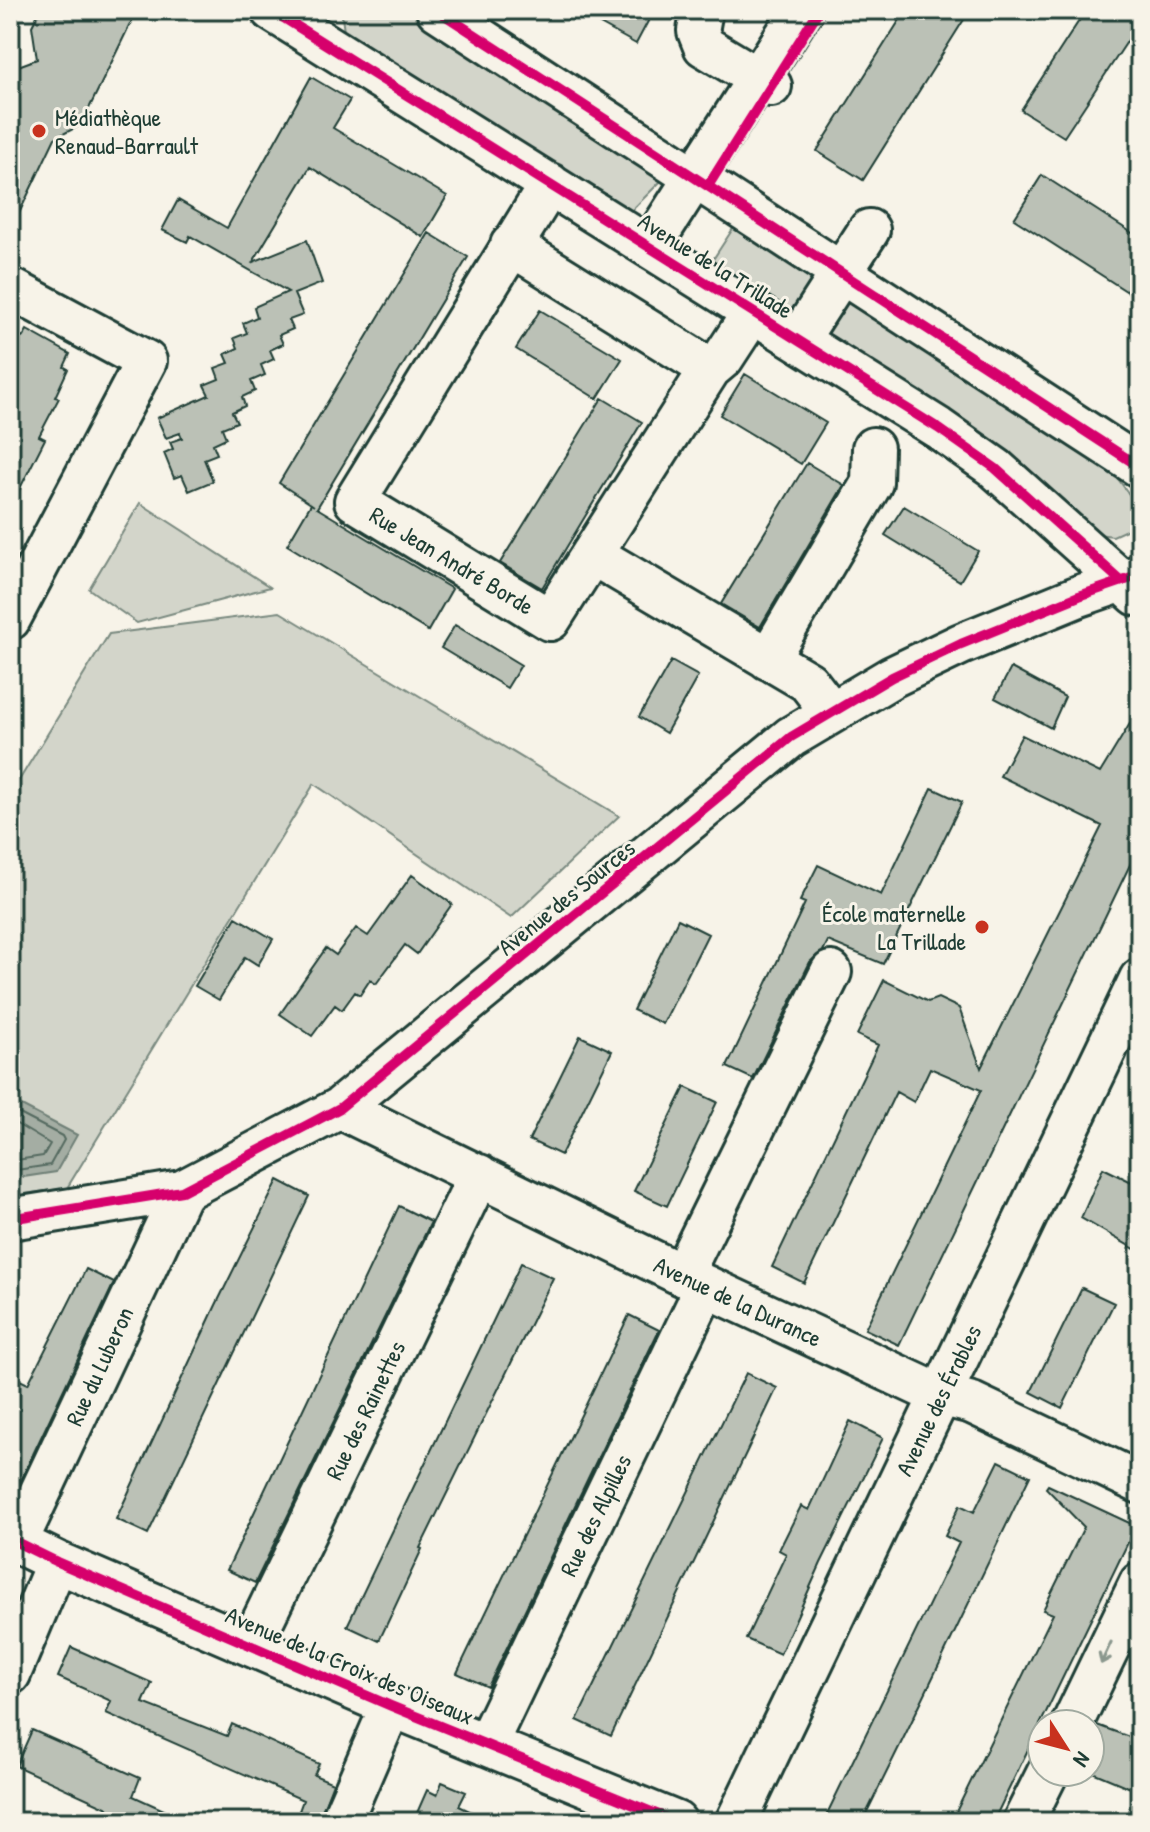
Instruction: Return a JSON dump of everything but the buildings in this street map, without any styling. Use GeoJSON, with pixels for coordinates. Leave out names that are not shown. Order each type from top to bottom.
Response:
{"type":"FeatureCollection","features":[{"type":"Feature","properties":{"kind":"street","name":"Avenue de la Trillade"},"geometry":{"type":"LineString","coordinates":[[271,10],[315,21],[550,184],[938,428],[995,468],[1134,584]]}},
{"type":"Feature","properties":{"kind":"street"},"geometry":{"type":"LineString","coordinates":[[437,10],[1140,467]]}},
{"type":"Feature","properties":{"kind":"street"},"geometry":{"type":"LineString","coordinates":[[702,10],[698,31],[704,46],[765,83]]}},
{"type":"Feature","properties":{"kind":"street"},"geometry":{"type":"LineString","coordinates":[[650,247],[765,83],[802,10]]}},
{"type":"Feature","properties":{"kind":"street","name":"Rue Jean André Borde"},"geometry":{"type":"LineString","coordinates":[[550,184],[355,501],[550,620],[710,369],[723,358],[753,312]]}},
{"type":"Feature","properties":{"kind":"street"},"geometry":{"type":"LineString","coordinates":[[798,340],[869,230]]}},
{"type":"Feature","properties":{"kind":"street"},"geometry":{"type":"LineString","coordinates":[[511,245],[710,369]]}},
{"type":"Feature","properties":{"kind":"street"},"geometry":{"type":"LineString","coordinates":[[10,288],[146,361],[10,619]]}},
{"type":"Feature","properties":{"kind":"street"},"geometry":{"type":"LineString","coordinates":[[768,659],[872,483],[873,448]]}},
{"type":"Feature","properties":{"kind":"street"},"geometry":{"type":"LineString","coordinates":[[592,554],[808,682],[831,712]]}},
{"type":"Feature","properties":{"kind":"street","name":"Avenue des Sources"},"geometry":{"type":"LineString","coordinates":[[10,1219],[182,1191],[340,1108],[791,737],[892,677],[961,644],[1134,584]]}},
{"type":"Feature","properties":{"kind":"street","name":"Rue des Alpilles"},"geometry":{"type":"LineString","coordinates":[[486,1745],[831,972]]}},
{"type":"Feature","properties":{"kind":"street","name":"Avenue des Érables"},"geometry":{"type":"LineString","coordinates":[[736,1822],[1140,979]]}},
{"type":"Feature","properties":{"kind":"street","name":"Avenue de la Durance"},"geometry":{"type":"LineString","coordinates":[[340,1108],[694,1280],[940,1395],[972,1403],[1140,1483]]}},
{"type":"Feature","properties":{"kind":"street","name":"Rue des Rainettes"},"geometry":{"type":"LineString","coordinates":[[251,1645],[479,1175]]}},
{"type":"Feature","properties":{"kind":"street","name":"Rue du Luberon"},"geometry":{"type":"LineString","coordinates":[[13,1540],[182,1191]]}},
{"type":"Feature","properties":{"kind":"street","name":"Avenue de la Croix des Oiseaux"},"geometry":{"type":"LineString","coordinates":[[13,1540],[57,1562],[391,1706],[668,1821]]}},
{"type":"Feature","properties":{"kind":"street"},"geometry":{"type":"LineString","coordinates":[[10,1674],[57,1562]]}},
{"type":"Feature","properties":{"kind":"street"},"geometry":{"type":"LineString","coordinates":[[1080,1708],[1140,1583]]}},
{"type":"Feature","properties":{"kind":"street"},"geometry":{"type":"LineString","coordinates":[[341,1822],[391,1706]]}},
{"type":"Feature","properties":{"kind":"street"},"geometry":{"type":"LineString","coordinates":[[1023,1822],[1040,1788]]}},
{"type":"Feature","properties":{"kind":"shaded area"},"geometry":{"type":"Polygon","coordinates":[[[348,10],[411,10],[650,162],[661,181],[628,214],[345,39],[342,17],[348,10]]]}},
{"type":"Feature","properties":{"kind":"shaded area"},"geometry":{"type":"Polygon","coordinates":[[[736,224],[811,269],[816,282],[800,307],[782,312],[714,272],[712,261],[736,224]]]}},
{"type":"Feature","properties":{"kind":"shaded area"},"geometry":{"type":"Polygon","coordinates":[[[847,298],[861,299],[1116,476],[1138,507],[1137,525],[1113,536],[1097,534],[829,337],[824,322],[847,298]]]}},
{"type":"Feature","properties":{"kind":"shaded area"},"geometry":{"type":"Polygon","coordinates":[[[140,503],[270,587],[137,623],[89,589],[140,503]]]}},
{"type":"Feature","properties":{"kind":"shaded area"},"geometry":{"type":"Polygon","coordinates":[[[280,612],[619,816],[511,918],[314,784],[67,1188],[10,1196],[10,795],[109,634],[280,612]]]}},
{"type":"Feature","properties":{"kind":"water"},"geometry":{"type":"Polygon","coordinates":[[[10,1100],[77,1135],[56,1172],[10,1179],[10,1100]]]}},
{"type":"Feature","properties":{"kind":"cycle path"},"geometry":{"type":"LineString","coordinates":[[271,10],[938,428],[995,468],[1121,581]]}},
{"type":"Feature","properties":{"kind":"cycle path"},"geometry":{"type":"LineString","coordinates":[[437,10],[1140,467]]}},
{"type":"Feature","properties":{"kind":"cycle path"},"geometry":{"type":"LineString","coordinates":[[708,186],[819,10]]}},
{"type":"Feature","properties":{"kind":"cycle path"},"geometry":{"type":"LineString","coordinates":[[10,1219],[182,1191],[340,1108],[791,737],[892,677],[961,644],[1140,575]]}},
{"type":"Feature","properties":{"kind":"cycle path"},"geometry":{"type":"LineString","coordinates":[[10,1539],[391,1706],[676,1822]]}},
{"type":"Feature","properties":{"kind":"place","name":"Médiathèque Renaud-Barrault"},"geometry":{"type":"Point","coordinates":[39,131]}},
{"type":"Feature","properties":{"kind":"place","name":"École maternelle La Trillade"},"geometry":{"type":"Point","coordinates":[982,927]}}]}
